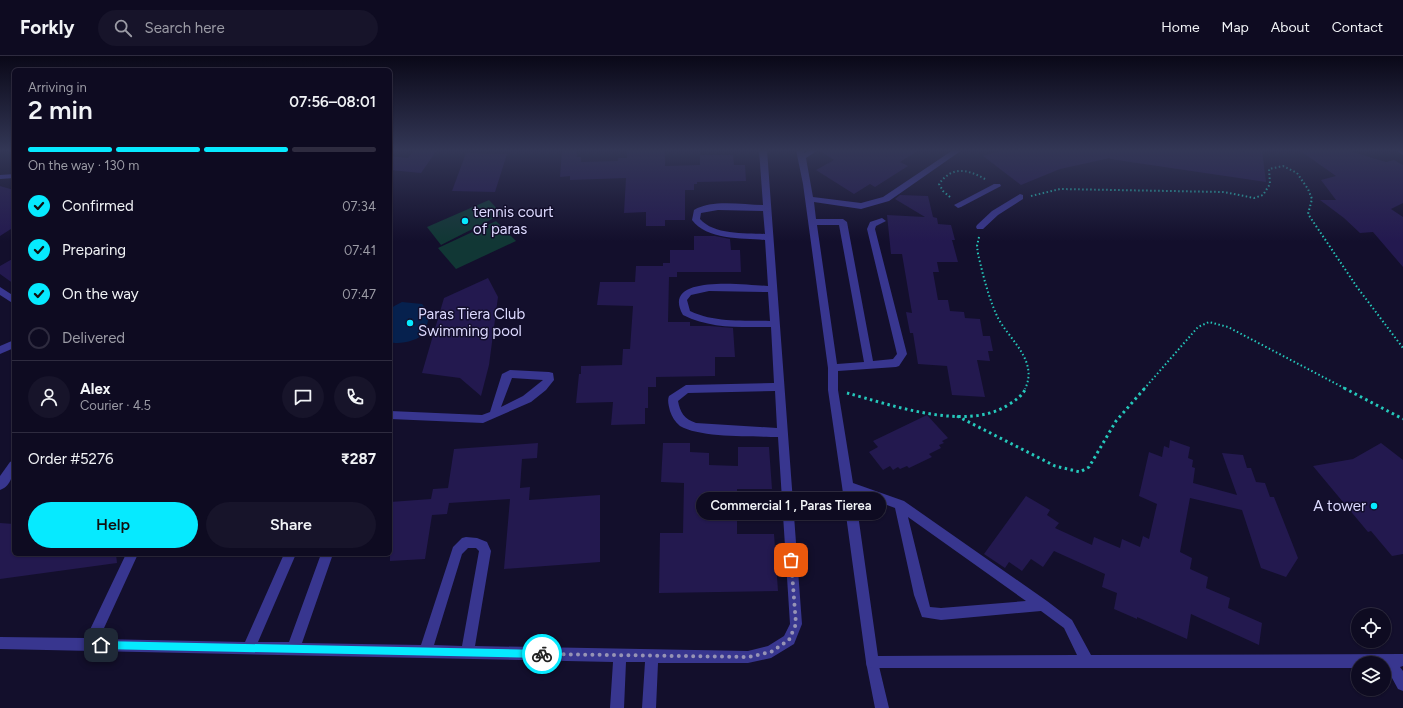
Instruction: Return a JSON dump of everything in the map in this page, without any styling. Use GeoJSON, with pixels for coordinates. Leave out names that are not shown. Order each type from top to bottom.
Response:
{"type":"FeatureCollection","features":[{"type":"Feature","properties":{"kind":"street"},"geometry":{"type":"LineString","coordinates":[[0,643],[620,656],[748,657],[771,652],[789,640],[796,624],[765,180]]}},
{"type":"Feature","properties":{"kind":"street"},"geometry":{"type":"LineString","coordinates":[[805,180],[833,368],[833,390],[848,486],[872,662],[882,708]]}},
{"type":"Feature","properties":{"kind":"street"},"geometry":{"type":"LineString","coordinates":[[809,199],[861,206],[886,199],[913,180]]}},
{"type":"Feature","properties":{"kind":"street"},"geometry":{"type":"LineString","coordinates":[[958,205],[997,186]]}},
{"type":"Feature","properties":{"kind":"street"},"geometry":{"type":"LineString","coordinates":[[980,228],[995,213],[1020,196]]}},
{"type":"Feature","properties":{"kind":"street"},"geometry":{"type":"LineString","coordinates":[[767,208],[709,208],[697,212],[695,216],[696,221],[708,230],[730,234],[769,237]]}},
{"type":"Feature","properties":{"kind":"street"},"geometry":{"type":"LineString","coordinates":[[833,368],[896,363],[902,354],[871,229],[873,224],[882,221]]}},
{"type":"Feature","properties":{"kind":"street"},"geometry":{"type":"LineString","coordinates":[[812,222],[843,222],[869,365]]}},
{"type":"Feature","properties":{"kind":"street"},"geometry":{"type":"LineString","coordinates":[[773,289],[700,288],[687,292],[683,298],[682,304],[686,313],[702,320],[725,323],[775,324]]}},
{"type":"Feature","properties":{"kind":"street"},"geometry":{"type":"LineString","coordinates":[[0,290],[12,299]]}},
{"type":"Feature","properties":{"kind":"street"},"geometry":{"type":"LineString","coordinates":[[0,350],[12,345]]}},
{"type":"Feature","properties":{"kind":"street"},"geometry":{"type":"LineString","coordinates":[[392,415],[483,419],[524,402],[541,390],[549,380],[549,376],[510,374],[506,377],[494,414]]}},
{"type":"Feature","properties":{"kind":"street"},"geometry":{"type":"LineString","coordinates":[[779,387],[686,390],[674,399],[674,409],[677,416],[683,423],[691,427],[703,429],[783,433]]}},
{"type":"Feature","properties":{"kind":"street"},"geometry":{"type":"LineString","coordinates":[[0,485],[12,468]]}},
{"type":"Feature","properties":{"kind":"street"},"geometry":{"type":"LineString","coordinates":[[848,486],[900,505],[1068,624],[1087,661]]}},
{"type":"Feature","properties":{"kind":"street"},"geometry":{"type":"LineString","coordinates":[[900,505],[920,595],[926,613],[941,614],[1043,606]]}},
{"type":"Feature","properties":{"kind":"street"},"geometry":{"type":"LineString","coordinates":[[425,652],[457,551],[466,542],[477,543],[483,546],[485,551],[467,653]]}},
{"type":"Feature","properties":{"kind":"street"},"geometry":{"type":"LineString","coordinates":[[89,645],[131,556]]}},
{"type":"Feature","properties":{"kind":"street"},"geometry":{"type":"LineString","coordinates":[[249,648],[289,556]]}},
{"type":"Feature","properties":{"kind":"street"},"geometry":{"type":"LineString","coordinates":[[292,650],[327,556]]}},
{"type":"Feature","properties":{"kind":"street"},"geometry":{"type":"LineString","coordinates":[[617,708],[620,656]]}},
{"type":"Feature","properties":{"kind":"street"},"geometry":{"type":"LineString","coordinates":[[649,708],[652,656]]}},
{"type":"Feature","properties":{"kind":"street"},"geometry":{"type":"LineString","coordinates":[[872,662],[1397,661],[1403,684]]}},
{"type":"Feature","properties":{"kind":"path"},"geometry":{"type":"LineString","coordinates":[[1060,189],[1224,192],[1254,198],[1264,195],[1270,184],[1270,180]]}},
{"type":"Feature","properties":{"kind":"path"},"geometry":{"type":"LineString","coordinates":[[1302,180],[1312,199],[1308,214],[1357,287],[1403,348]]}},
{"type":"Feature","properties":{"kind":"path"},"geometry":{"type":"LineString","coordinates":[[833,390],[927,412],[955,416],[976,416],[1000,411],[1012,404],[1024,393],[1028,383],[1028,368],[1020,348],[1005,330],[994,311]]}},
{"type":"Feature","properties":{"kind":"path"},"geometry":{"type":"LineString","coordinates":[[955,416],[1055,466],[1080,472],[1089,467],[1116,421],[1198,327],[1209,322],[1228,327],[1403,418]]}},
{"type":"Feature","properties":{"kind":"green space","name":"tennis court of paras"},"geometry":{"type":"Polygon","coordinates":[[[489,200],[502,214],[441,245],[427,227],[489,200]]]}},
{"type":"Feature","properties":{"kind":"green space"},"geometry":{"type":"Polygon","coordinates":[[[496,221],[516,241],[456,269],[438,248],[496,221]]]}},
{"type":"Feature","properties":{"kind":"water","name":"Paras Tiera Club Swimming pool"},"geometry":{"type":"Polygon","coordinates":[[[402,302],[422,304],[430,314],[424,333],[408,342],[392,342],[393,307],[402,302]]]}},
{"type":"Feature","properties":{"kind":"building"},"geometry":{"type":"Polygon","coordinates":[[[456,180],[499,180],[495,192],[452,191],[456,180]]]}},
{"type":"Feature","properties":{"kind":"building"},"geometry":{"type":"Polygon","coordinates":[[[626,180],[746,180],[697,182],[697,184],[694,184],[694,190],[685,190],[685,220],[665,220],[665,226],[646,226],[646,212],[624,213],[626,180]]]}},
{"type":"Feature","properties":{"kind":"building"},"geometry":{"type":"Polygon","coordinates":[[[833,180],[885,180],[875,187],[870,184],[854,194],[833,180]]]}},
{"type":"Feature","properties":{"kind":"building"},"geometry":{"type":"Polygon","coordinates":[[[1015,180],[1032,180],[1021,185],[1015,180]]]}},
{"type":"Feature","properties":{"kind":"building"},"geometry":{"type":"Polygon","coordinates":[[[1321,180],[1403,180],[1403,203],[1391,209],[1403,217],[1403,267],[1373,232],[1360,233],[1344,218],[1320,200],[1336,200],[1321,180]]]}},
{"type":"Feature","properties":{"kind":"building"},"geometry":{"type":"Polygon","coordinates":[[[0,186],[12,189],[12,228],[0,236],[0,186]]]}},
{"type":"Feature","properties":{"kind":"building"},"geometry":{"type":"Polygon","coordinates":[[[900,195],[928,196],[933,217],[937,218],[938,224],[951,225],[955,240],[952,240],[958,262],[937,262],[939,272],[933,272],[938,300],[948,300],[950,311],[964,312],[965,318],[980,319],[983,336],[990,336],[993,351],[988,351],[990,361],[977,360],[985,397],[952,395],[947,366],[918,364],[913,333],[910,333],[906,312],[912,313],[902,254],[891,254],[887,215],[925,217],[895,199],[900,195]]]}},
{"type":"Feature","properties":{"kind":"building"},"geometry":{"type":"Polygon","coordinates":[[[694,236],[715,236],[730,239],[731,250],[740,250],[741,272],[677,272],[677,277],[669,277],[668,322],[690,322],[690,326],[733,328],[735,357],[715,357],[715,376],[656,377],[656,387],[648,387],[648,408],[645,408],[645,424],[611,425],[613,402],[576,403],[581,366],[622,365],[623,349],[630,349],[633,306],[597,305],[600,282],[635,282],[636,266],[663,266],[663,263],[670,263],[670,250],[694,250],[694,236]]]}},
{"type":"Feature","properties":{"kind":"building"},"geometry":{"type":"Polygon","coordinates":[[[12,259],[12,283],[0,274],[0,266],[12,259]]]}},
{"type":"Feature","properties":{"kind":"building"},"geometry":{"type":"Polygon","coordinates":[[[488,278],[498,297],[489,365],[481,396],[460,378],[422,373],[444,298],[488,278]]]}},
{"type":"Feature","properties":{"kind":"building"},"geometry":{"type":"Polygon","coordinates":[[[927,415],[948,438],[942,441],[944,443],[939,445],[941,448],[929,454],[932,457],[909,468],[907,466],[900,469],[898,467],[893,470],[890,466],[883,470],[869,452],[878,447],[873,441],[927,415]]]}},
{"type":"Feature","properties":{"kind":"building"},"geometry":{"type":"Polygon","coordinates":[[[1170,440],[1190,447],[1188,458],[1193,460],[1192,467],[1195,468],[1193,483],[1237,495],[1222,453],[1243,455],[1247,468],[1251,468],[1256,482],[1265,483],[1270,497],[1274,497],[1298,558],[1286,577],[1261,568],[1242,510],[1190,498],[1180,552],[1192,558],[1190,569],[1208,577],[1206,588],[1230,598],[1228,608],[1262,623],[1259,645],[1191,614],[1187,639],[1137,617],[1137,619],[1114,609],[1117,593],[1102,587],[1105,574],[1054,551],[1043,567],[1031,559],[1022,571],[1009,562],[1005,568],[984,554],[1026,496],[1050,510],[1047,515],[1059,523],[1055,528],[1092,545],[1094,537],[1120,548],[1122,539],[1140,547],[1143,536],[1149,539],[1157,504],[1139,496],[1149,452],[1162,457],[1164,446],[1169,448],[1170,440]]]}},
{"type":"Feature","properties":{"kind":"building"},"geometry":{"type":"Polygon","coordinates":[[[538,443],[537,458],[522,459],[520,488],[530,487],[529,500],[600,495],[600,562],[504,569],[510,499],[449,503],[447,514],[432,515],[425,559],[390,561],[390,556],[392,556],[392,502],[431,499],[433,489],[448,488],[454,449],[538,443]]]}},
{"type":"Feature","properties":{"kind":"building"},"geometry":{"type":"Polygon","coordinates":[[[663,443],[690,443],[690,452],[709,453],[709,465],[738,466],[738,447],[769,447],[772,489],[737,489],[737,534],[774,534],[778,591],[659,593],[660,533],[683,533],[684,483],[661,482],[663,443]]]}},
{"type":"Feature","properties":{"kind":"building","name":"A tower"},"geometry":{"type":"Polygon","coordinates":[[[1381,443],[1403,460],[1403,554],[1392,556],[1371,531],[1368,532],[1313,466],[1353,459],[1381,443]]]}},
{"type":"Feature","properties":{"kind":"building"},"geometry":{"type":"Polygon","coordinates":[[[0,523],[12,524],[12,556],[116,556],[117,563],[0,579],[0,523]]]}},
{"type":"Feature","properties":{"kind":"way so far"},"geometry":{"type":"LineString","coordinates":[[542,654],[748,657],[771,652],[789,640],[796,624],[791,560]]}},
{"type":"Feature","properties":{"kind":"place","name":"tennis court of paras"},"geometry":{"type":"Point","coordinates":[465,221]}},
{"type":"Feature","properties":{"kind":"place","name":"Paras Tiera Club Swimming pool"},"geometry":{"type":"Point","coordinates":[410,323]}},
{"type":"Feature","properties":{"kind":"place","name":"A tower"},"geometry":{"type":"Point","coordinates":[1374,506]}},
{"type":"Feature","properties":{"kind":"place","name":"Commercial 1 , Paras Tierea"},"geometry":{"type":"Point","coordinates":[791,560]}},
{"type":"Feature","properties":{"kind":"route"},"geometry":{"type":"LineString","coordinates":[[101,645],[542,654]]}}]}
